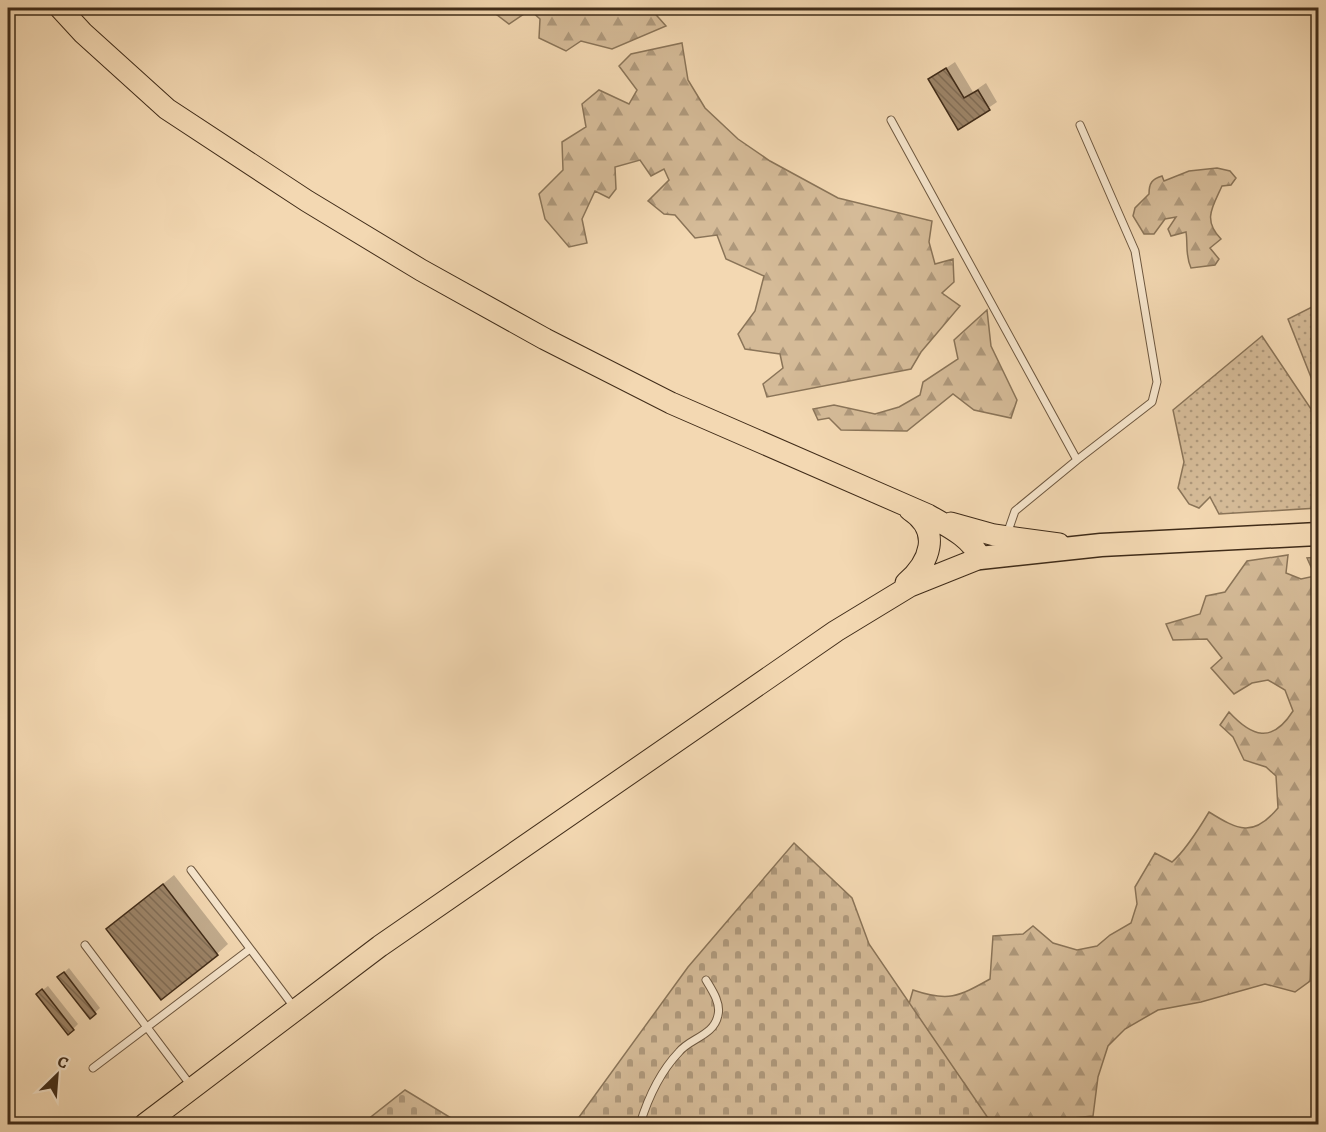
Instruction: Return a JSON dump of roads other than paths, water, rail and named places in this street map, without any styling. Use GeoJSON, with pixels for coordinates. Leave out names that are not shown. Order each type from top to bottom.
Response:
{"type":"FeatureCollection","features":[{"type":"Feature","properties":{"kind":"highway"},"geometry":{"type":"LineString","coordinates":[[980,558],[1101,545],[1318,534]]}},
{"type":"Feature","properties":{"kind":"main road"},"geometry":{"type":"LineString","coordinates":[[60,8],[83,33],[167,109],[307,201],[421,270],[545,339],[671,403],[928,515],[954,530],[976,550],[980,558],[948,569],[887,598]]}},
{"type":"Feature","properties":{"kind":"main road"},"geometry":{"type":"LineString","coordinates":[[145,1125],[296,1009],[503,860],[887,598],[919,572],[927,560],[930,547],[920,519],[886,495]]}},
{"type":"Feature","properties":{"kind":"main road"},"geometry":{"type":"LineString","coordinates":[[928,515],[976,531],[1060,544],[1101,545]]}},
{"type":"Feature","properties":{"kind":"lane"},"geometry":{"type":"LineString","coordinates":[[891,120],[1077,460]]}},
{"type":"Feature","properties":{"kind":"lane"},"geometry":{"type":"LineString","coordinates":[[1007,536],[1015,511],[1152,402],[1157,382],[1135,250],[1080,125]]}},
{"type":"Feature","properties":{"kind":"lane"},"geometry":{"type":"LineString","coordinates":[[191,870],[296,1009]]}},
{"type":"Feature","properties":{"kind":"lane"},"geometry":{"type":"LineString","coordinates":[[85,945],[193,1088]]}},
{"type":"Feature","properties":{"kind":"lane"},"geometry":{"type":"LineString","coordinates":[[93,1068],[250,949]]}},
{"type":"Feature","properties":{"kind":"lane"},"geometry":{"type":"LineString","coordinates":[[640,1125],[653,1091],[666,1067],[681,1049],[710,1030],[718,1015],[717,1000],[706,981]]}}]}
